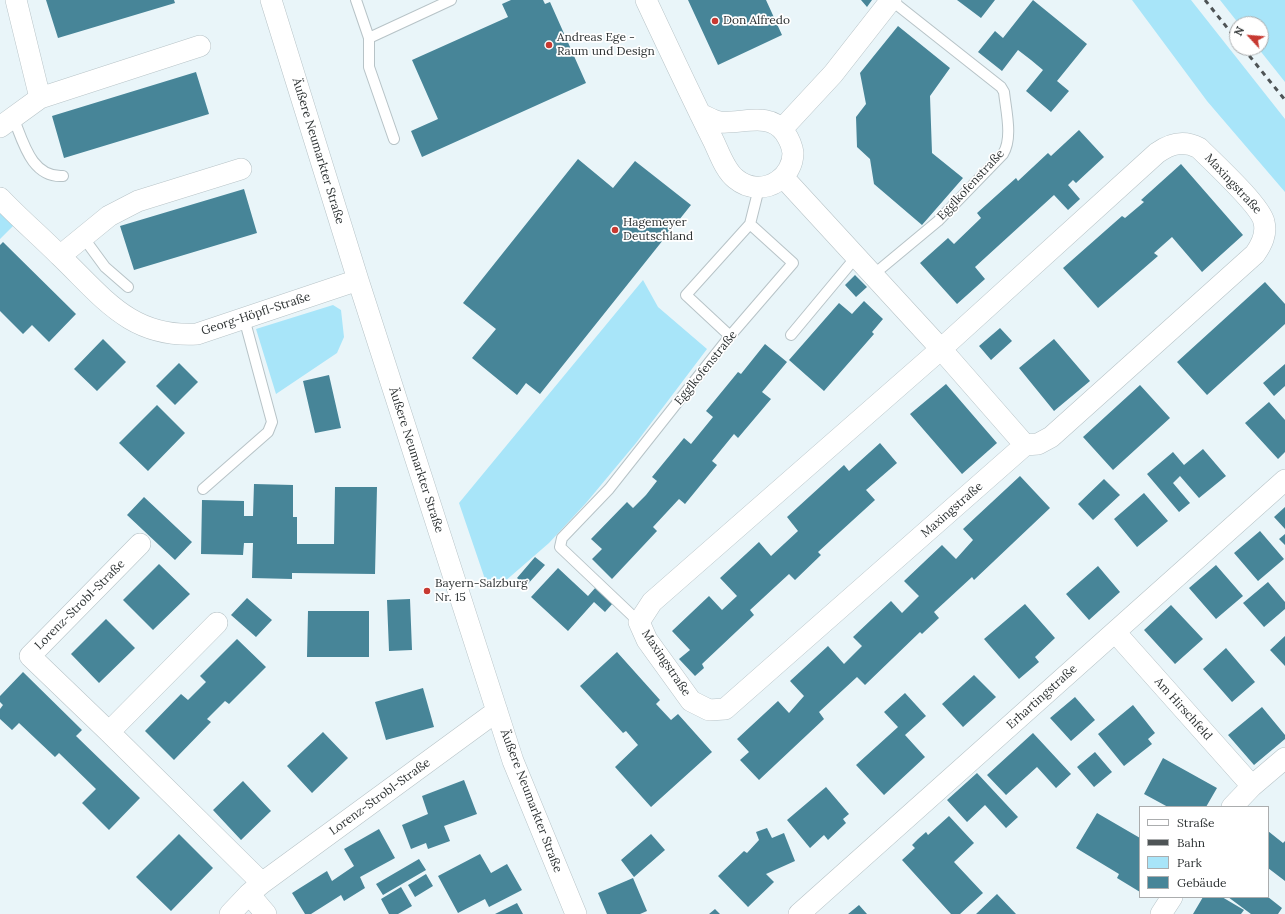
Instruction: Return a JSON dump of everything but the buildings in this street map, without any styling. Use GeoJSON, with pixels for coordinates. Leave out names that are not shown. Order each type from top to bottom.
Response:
{"type":"FeatureCollection","features":[{"type":"Feature","properties":{"kind":"street"},"geometry":{"type":"LineString","coordinates":[[16,0],[40,98]]}},
{"type":"Feature","properties":{"kind":"street","name":"Äußere Neumarkter Straße"},"geometry":{"type":"LineString","coordinates":[[271,0],[358,280],[513,761],[576,914]]}},
{"type":"Feature","properties":{"kind":"street"},"geometry":{"type":"LineString","coordinates":[[646,0],[702,118],[727,168],[735,179],[746,186],[759,188],[772,185],[783,177],[790,166],[793,153],[790,140],[782,129],[771,122],[758,119],[744,122],[718,122],[702,118]]}},
{"type":"Feature","properties":{"kind":"street","name":"Egglkofenstraße"},"geometry":{"type":"LineString","coordinates":[[782,129],[833,74],[891,0]]}},
{"type":"Feature","properties":{"kind":"street"},"geometry":{"type":"LineString","coordinates":[[7,122],[40,98],[200,46]]}},
{"type":"Feature","properties":{"kind":"street","name":"Maxingstraße"},"geometry":{"type":"LineString","coordinates":[[1190,143],[1199,148],[1259,211],[1265,223],[1265,235],[1255,254],[1051,437],[1038,444],[1025,445],[724,710],[709,710],[691,701],[647,640],[639,622],[652,602],[942,349],[1157,154],[1173,144],[1190,143]]}},
{"type":"Feature","properties":{"kind":"street"},"geometry":{"type":"LineString","coordinates":[[60,256],[109,216],[138,201],[241,169]]}},
{"type":"Feature","properties":{"kind":"street"},"geometry":{"type":"LineString","coordinates":[[783,177],[942,349],[1025,445]]}},
{"type":"Feature","properties":{"kind":"street","name":"Georg-Höpfl-Straße"},"geometry":{"type":"LineString","coordinates":[[0,198],[98,295],[116,310],[132,320],[158,332],[183,335],[197,334],[358,280]]}},
{"type":"Feature","properties":{"kind":"street","name":"Erhartingstraße"},"geometry":{"type":"LineString","coordinates":[[799,914],[1285,480]]}},
{"type":"Feature","properties":{"kind":"street","name":"Lorenz-Strobl-Straße"},"geometry":{"type":"LineString","coordinates":[[140,544],[30,656],[109,732],[255,889]]}},
{"type":"Feature","properties":{"kind":"street"},"geometry":{"type":"LineString","coordinates":[[109,732],[217,623]]}},
{"type":"Feature","properties":{"kind":"street","name":"Am Hirschfeld"},"geometry":{"type":"LineString","coordinates":[[1115,632],[1252,786]]}},
{"type":"Feature","properties":{"kind":"street","name":"Lorenz-Strobl-Straße"},"geometry":{"type":"LineString","coordinates":[[230,914],[255,889],[498,711]]}},
{"type":"Feature","properties":{"kind":"street"},"geometry":{"type":"LineString","coordinates":[[1233,806],[1252,786],[1285,758]]}},
{"type":"Feature","properties":{"kind":"street"},"geometry":{"type":"LineString","coordinates":[[255,889],[266,914]]}},
{"type":"Feature","properties":{"kind":"street"},"geometry":{"type":"LineString","coordinates":[[1161,914],[1171,898]]}},
{"type":"Feature","properties":{"kind":"lane"},"geometry":{"type":"LineString","coordinates":[[356,0],[369,38],[369,67],[394,139]]}},
{"type":"Feature","properties":{"kind":"lane"},"geometry":{"type":"LineString","coordinates":[[369,38],[451,0]]}},
{"type":"Feature","properties":{"kind":"lane","name":"Egglkofenstraße"},"geometry":{"type":"LineString","coordinates":[[873,275],[938,221],[1003,154],[1008,140],[1004,92],[1001,88],[891,0]]}},
{"type":"Feature","properties":{"kind":"lane"},"geometry":{"type":"LineString","coordinates":[[7,122],[34,165],[43,172],[57,177],[63,176]]}},
{"type":"Feature","properties":{"kind":"lane"},"geometry":{"type":"LineString","coordinates":[[730,336],[686,295],[750,224],[759,188]]}},
{"type":"Feature","properties":{"kind":"lane","name":"Egglkofenstraße"},"geometry":{"type":"LineString","coordinates":[[639,622],[560,547],[562,538],[609,489],[730,336],[793,263],[750,224]]}},
{"type":"Feature","properties":{"kind":"lane"},"geometry":{"type":"LineString","coordinates":[[82,237],[104,267],[128,287]]}},
{"type":"Feature","properties":{"kind":"lane"},"geometry":{"type":"LineString","coordinates":[[791,335],[856,257]]}},
{"type":"Feature","properties":{"kind":"lane"},"geometry":{"type":"LineString","coordinates":[[203,489],[268,432],[272,422],[244,318]]}},
{"type":"Feature","properties":{"kind":"green space"},"geometry":{"type":"Polygon","coordinates":[[[1132,0],[1191,0],[1229,48],[1229,56],[1235,56],[1285,119],[1285,192],[1207,101],[1132,0]]]}},
{"type":"Feature","properties":{"kind":"green space"},"geometry":{"type":"Polygon","coordinates":[[[1220,0],[1285,0],[1285,82],[1264,56],[1269,56],[1269,16],[1233,16],[1220,0]]]}},
{"type":"Feature","properties":{"kind":"green space"},"geometry":{"type":"Polygon","coordinates":[[[0,210],[14,225],[0,239],[0,210]]]}},
{"type":"Feature","properties":{"kind":"green space"},"geometry":{"type":"Polygon","coordinates":[[[643,280],[658,307],[707,349],[636,443],[586,503],[549,543],[496,589],[487,585],[459,503],[643,280]]]}},
{"type":"Feature","properties":{"kind":"green space"},"geometry":{"type":"Polygon","coordinates":[[[333,305],[341,310],[344,337],[337,353],[276,394],[256,329],[333,305]]]}},
{"type":"Feature","properties":{"kind":"railway"},"geometry":{"type":"LineString","coordinates":[[1205,0],[1229,30]]}},
{"type":"Feature","properties":{"kind":"railway"},"geometry":{"type":"LineString","coordinates":[[1249,56],[1285,100]]}},
{"type":"Feature","properties":{"kind":"place","name":"Don Alfredo"},"geometry":{"type":"Point","coordinates":[715,21]}},
{"type":"Feature","properties":{"kind":"place","name":"Andreas Ege - Raum und Design"},"geometry":{"type":"Point","coordinates":[549,45]}},
{"type":"Feature","properties":{"kind":"place","name":"Hagemeyer Deutschland"},"geometry":{"type":"Point","coordinates":[615,230]}},
{"type":"Feature","properties":{"kind":"place","name":"Bayern-Salzburg Nr. 15"},"geometry":{"type":"Point","coordinates":[427,591]}}]}
